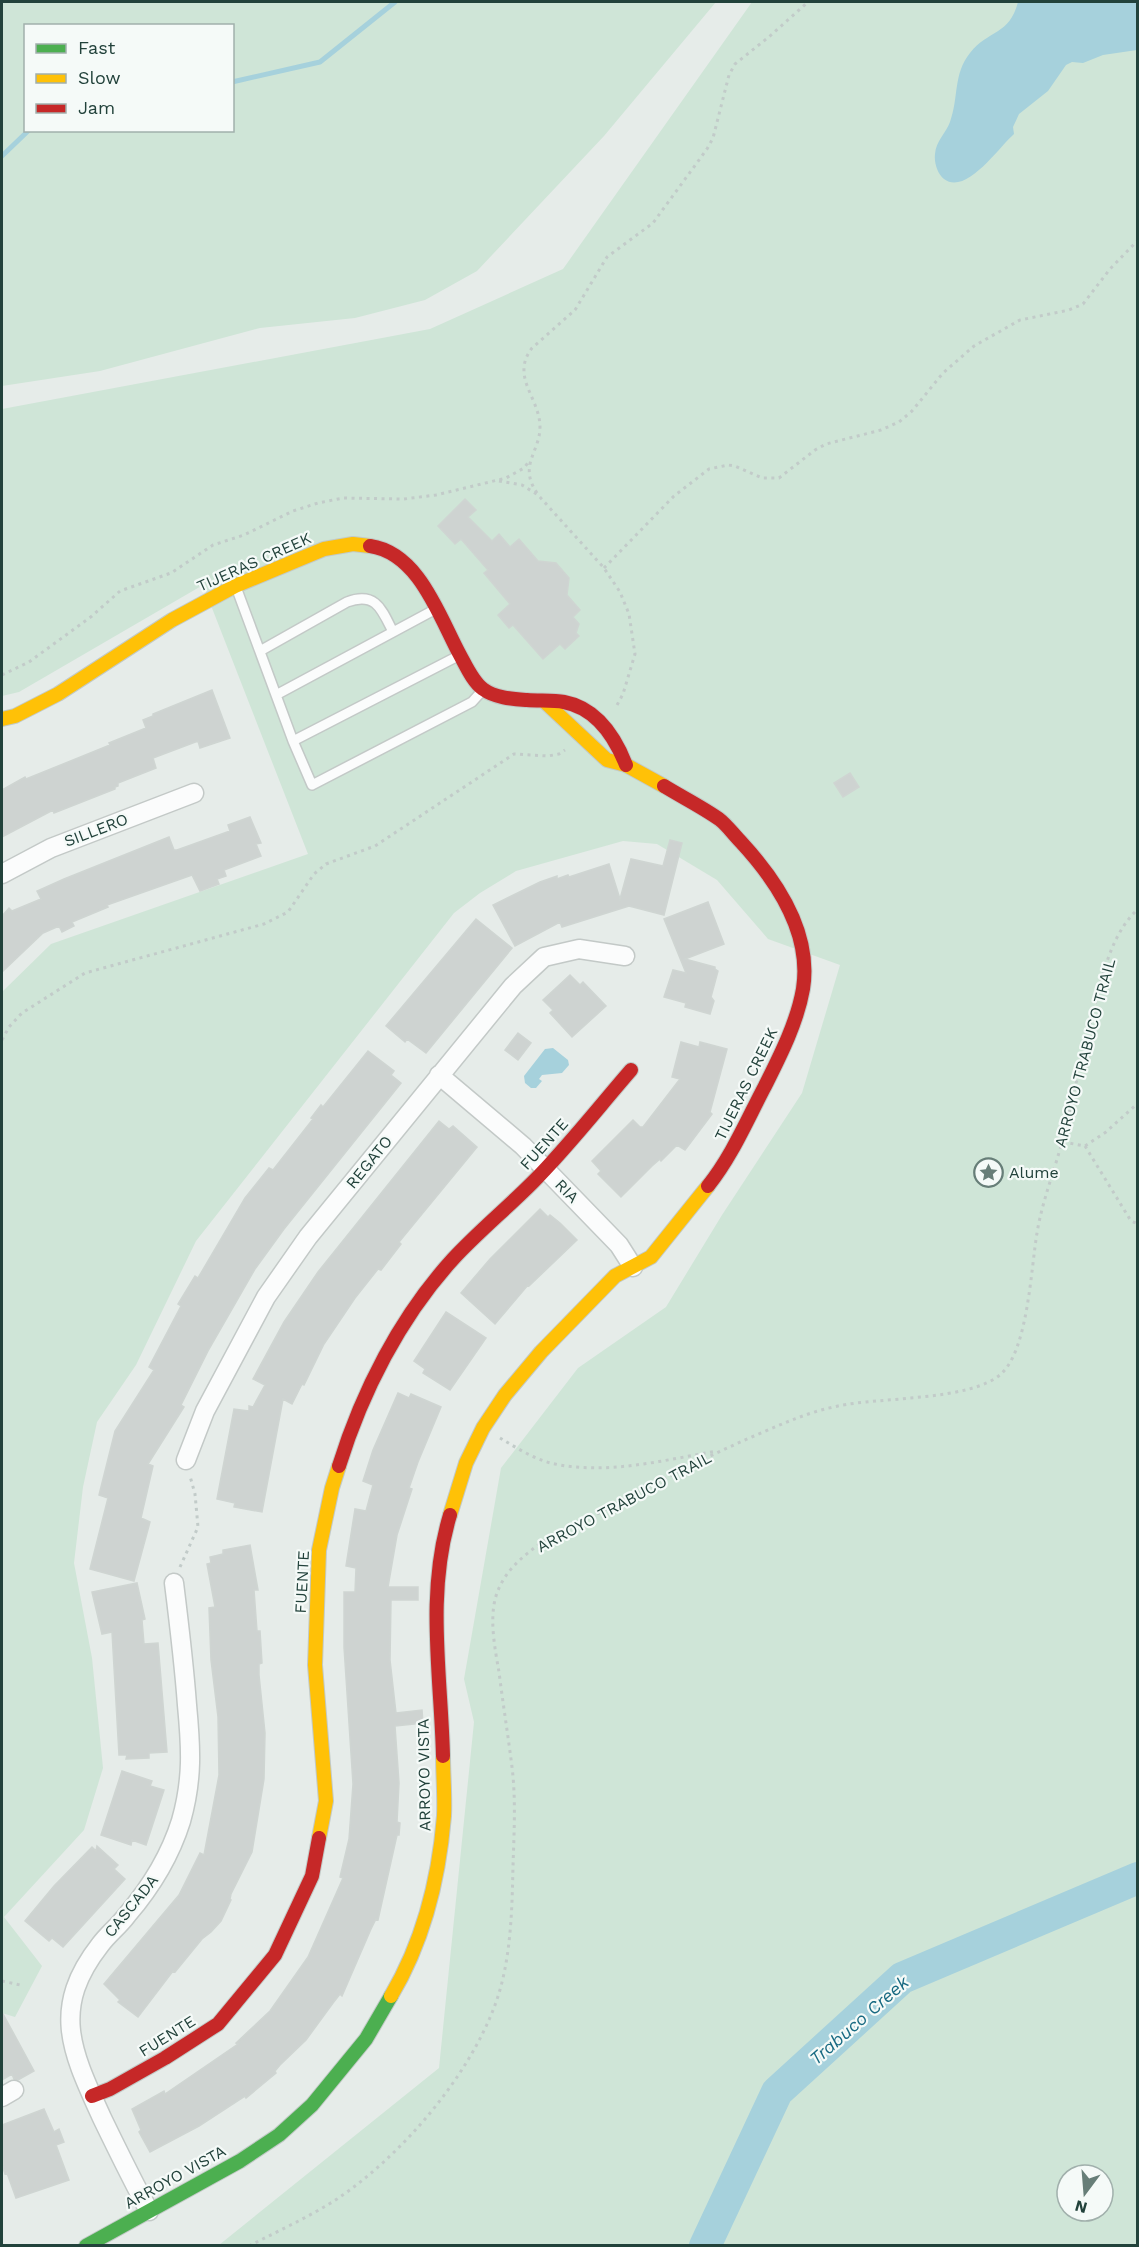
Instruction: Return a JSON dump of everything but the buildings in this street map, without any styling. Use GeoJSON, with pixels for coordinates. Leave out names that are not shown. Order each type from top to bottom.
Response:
{"type":"FeatureCollection","features":[{"type":"Feature","properties":{"kind":"street","name":"TIJERAS CREEK"},"geometry":{"type":"LineString","coordinates":[[2,719],[15,716],[57,694],[172,620],[235,586],[324,549],[353,544],[381,548],[409,565],[460,655],[483,689]]}},
{"type":"Feature","properties":{"kind":"street"},"geometry":{"type":"LineString","coordinates":[[483,689],[508,699],[565,702],[584,710],[602,723],[620,750],[626,765]]}},
{"type":"Feature","properties":{"kind":"street","name":"TIJERAS CREEK"},"geometry":{"type":"LineString","coordinates":[[545,702],[607,760],[626,765],[653,779],[720,820],[764,867],[787,905],[798,932],[804,969],[803,988],[783,1052],[720,1172],[651,1257]]}},
{"type":"Feature","properties":{"kind":"street","name":"SILLERO"},"geometry":{"type":"LineString","coordinates":[[2,874],[51,848],[194,793]]}},
{"type":"Feature","properties":{"kind":"street","name":"REGATO"},"geometry":{"type":"LineString","coordinates":[[186,1460],[205,1411],[266,1297],[308,1237],[513,986],[544,957],[579,949],[625,956]]}},
{"type":"Feature","properties":{"kind":"street","name":"FUENTE"},"geometry":{"type":"LineString","coordinates":[[92,2096],[110,2089],[165,2058],[218,2024],[275,1955],[312,1876],[326,1801],[315,1665],[319,1550],[332,1488],[352,1425],[386,1355],[416,1307],[452,1260],[545,1168],[631,1070]]}},
{"type":"Feature","properties":{"kind":"street","name":"RIA"},"geometry":{"type":"LineString","coordinates":[[439,1076],[480,1108],[545,1168],[619,1245],[633,1267]]}},
{"type":"Feature","properties":{"kind":"street","name":"ARROYO VISTA"},"geometry":{"type":"LineString","coordinates":[[86,2246],[240,2160],[279,2135],[312,2106],[366,2039],[401,1979],[424,1921],[441,1845],[444,1813],[436,1653],[438,1568],[444,1534],[466,1463],[483,1428],[505,1395],[541,1352],[615,1276],[651,1257]]}},
{"type":"Feature","properties":{"kind":"street","name":"CASCADA"},"geometry":{"type":"LineString","coordinates":[[149,2211],[120,2156],[78,2063],[71,2037],[70,2008],[76,1982],[101,1943],[127,1916],[149,1888],[166,1859],[180,1823],[188,1791],[192,1760],[184,1661],[174,1583]]}},
{"type":"Feature","properties":{"kind":"lane"},"geometry":{"type":"LineString","coordinates":[[235,586],[293,741],[312,785],[472,702],[483,689]]}},
{"type":"Feature","properties":{"kind":"lane"},"geometry":{"type":"LineString","coordinates":[[260,651],[358,598],[367,598],[376,603],[393,632]]}},
{"type":"Feature","properties":{"kind":"lane"},"geometry":{"type":"LineString","coordinates":[[276,695],[436,609]]}},
{"type":"Feature","properties":{"kind":"lane"},"geometry":{"type":"LineString","coordinates":[[293,741],[460,655]]}},
{"type":"Feature","properties":{"kind":"path"},"geometry":{"type":"LineString","coordinates":[[2,675],[38,656],[92,616],[120,591],[171,573],[213,545],[244,535],[293,511],[343,498],[404,499],[436,495],[498,481],[524,468],[539,435],[540,425],[524,373],[527,356],[576,310],[608,257],[653,223],[707,149],[713,138],[729,75],[735,64],[808,2]]}},
{"type":"Feature","properties":{"kind":"path"},"geometry":{"type":"LineString","coordinates":[[604,568],[674,496],[709,470],[728,465],[762,478],[779,478],[826,444],[882,430],[899,422],[912,411],[943,373],[974,346],[1020,320],[1069,310],[1083,304],[1110,269],[1137,240]]}},
{"type":"Feature","properties":{"kind":"path"},"geometry":{"type":"LineString","coordinates":[[530,459],[531,481],[538,495],[604,568],[620,592],[629,614],[635,654],[623,694],[618,704],[602,723]]}},
{"type":"Feature","properties":{"kind":"path"},"geometry":{"type":"LineString","coordinates":[[498,481],[522,485],[538,495]]}},
{"type":"Feature","properties":{"kind":"path"},"geometry":{"type":"LineString","coordinates":[[2,1041],[9,1027],[22,1013],[85,973],[279,918],[295,904],[314,874],[326,864],[375,846],[514,754],[548,756],[559,754],[582,737]]}},
{"type":"Feature","properties":{"kind":"path","name":"ARROYO TRABUCO TRAIL"},"geometry":{"type":"LineString","coordinates":[[249,2246],[336,2199],[397,2150],[458,2076],[477,2047],[496,2004],[504,1971],[512,1904],[514,1837],[512,1769],[493,1620],[496,1597],[505,1576],[522,1557],[542,1542],[722,1450],[801,1416],[838,1406],[960,1391],[989,1383],[1002,1373],[1011,1363],[1017,1349],[1038,1229],[1106,964],[1119,935],[1137,909]]}},
{"type":"Feature","properties":{"kind":"path"},"geometry":{"type":"LineString","coordinates":[[1062,1142],[1085,1146],[1106,1132],[1137,1103]]}},
{"type":"Feature","properties":{"kind":"path"},"geometry":{"type":"LineString","coordinates":[[1085,1146],[1131,1221],[1137,1224]]}},
{"type":"Feature","properties":{"kind":"path"},"geometry":{"type":"LineString","coordinates":[[483,1428],[524,1452],[554,1464],[608,1468],[722,1450]]}},
{"type":"Feature","properties":{"kind":"path"},"geometry":{"type":"LineString","coordinates":[[174,1583],[198,1527],[195,1494],[186,1460]]}},
{"type":"Feature","properties":{"kind":"path"},"geometry":{"type":"LineString","coordinates":[[2,1981],[20,1985]]}},
{"type":"Feature","properties":{"kind":"green space"},"geometry":{"type":"Polygon","coordinates":[[[2,2],[716,2],[604,136],[477,271],[425,300],[355,318],[260,328],[100,371],[2,386],[2,2]]]}},
{"type":"Feature","properties":{"kind":"green space"},"geometry":{"type":"Polygon","coordinates":[[[752,2],[1137,2],[1137,2245],[219,2245],[439,2068],[474,1722],[464,1679],[501,1468],[578,1368],[666,1307],[722,1215],[802,1093],[840,965],[768,939],[717,880],[657,844],[623,841],[516,871],[480,893],[454,913],[196,1241],[136,1365],[97,1422],[83,1487],[74,1563],[92,1658],[103,1768],[84,1830],[4,1917],[42,1966],[15,2017],[2,2013],[2,992],[51,944],[308,854],[203,585],[19,692],[2,696],[2,409],[430,329],[563,269],[752,2]]]}},
{"type":"Feature","properties":{"kind":"water"},"geometry":{"type":"Polygon","coordinates":[[[1018,2],[1137,2],[1137,50],[1103,55],[1083,63],[1072,62],[1066,65],[1048,91],[1019,114],[1013,127],[1014,134],[982,168],[962,181],[953,182],[944,179],[936,164],[935,154],[953,113],[961,69],[977,45],[1004,27],[1014,13],[1018,2]]]}},
{"type":"Feature","properties":{"kind":"water"},"geometry":{"type":"Polygon","coordinates":[[[553,1048],[568,1060],[569,1065],[562,1073],[542,1075],[539,1079],[542,1081],[536,1088],[531,1088],[525,1083],[524,1076],[545,1049],[553,1048]]]}},
{"type":"Feature","properties":{"kind":"waterway","name":"TIJERAS CREEK"},"geometry":{"type":"LineString","coordinates":[[234,82],[320,62],[395,2]]}},
{"type":"Feature","properties":{"kind":"waterway","name":"TIJERAS CREEK"},"geometry":{"type":"LineString","coordinates":[[2,156],[27,132]]}},
{"type":"Feature","properties":{"kind":"waterway","name":"Trabuco Creek"},"geometry":{"type":"LineString","coordinates":[[705,2246],[777,2092],[902,1978],[1138,1878]]}},
{"type":"Feature","properties":{"kind":"traffic: fast"},"geometry":{"type":"LineString","coordinates":[[86,2246],[240,2161],[279,2135],[312,2105],[366,2039],[391,1996]]}},
{"type":"Feature","properties":{"kind":"traffic: slow"},"geometry":{"type":"LineString","coordinates":[[2,719],[15,716],[58,694],[172,620],[235,586],[324,549],[353,544],[370,546]]}},
{"type":"Feature","properties":{"kind":"traffic: slow"},"geometry":{"type":"LineString","coordinates":[[545,702],[607,760],[626,765],[664,786]]}},
{"type":"Feature","properties":{"kind":"traffic: slow"},"geometry":{"type":"LineString","coordinates":[[450,1515],[466,1463],[483,1428],[505,1395],[541,1352],[615,1276],[651,1257],[708,1186]]}},
{"type":"Feature","properties":{"kind":"traffic: slow"},"geometry":{"type":"LineString","coordinates":[[319,1838],[326,1801],[315,1665],[319,1550],[339,1466]]}},
{"type":"Feature","properties":{"kind":"traffic: slow"},"geometry":{"type":"LineString","coordinates":[[391,1996],[421,1932],[438,1863],[444,1816],[443,1756]]}},
{"type":"Feature","properties":{"kind":"traffic: jam"},"geometry":{"type":"LineString","coordinates":[[370,546],[387,551],[402,560],[426,588],[467,669],[479,686],[488,692],[504,697],[564,702],[586,710],[610,734],[626,765]]}},
{"type":"Feature","properties":{"kind":"traffic: jam"},"geometry":{"type":"LineString","coordinates":[[664,786],[719,819],[754,857],[789,909],[802,948],[803,989],[792,1027],[739,1138],[708,1186]]}},
{"type":"Feature","properties":{"kind":"traffic: jam"},"geometry":{"type":"LineString","coordinates":[[339,1466],[371,1383],[416,1305],[453,1259],[545,1170],[631,1070]]}},
{"type":"Feature","properties":{"kind":"traffic: jam"},"geometry":{"type":"LineString","coordinates":[[443,1756],[437,1605],[443,1545],[450,1515]]}},
{"type":"Feature","properties":{"kind":"traffic: jam"},"geometry":{"type":"LineString","coordinates":[[92,2096],[110,2089],[165,2058],[218,2024],[275,1955],[312,1876],[319,1838]]}},
{"type":"Feature","properties":{"kind":"place","name":"Alume"},"geometry":{"type":"Point","coordinates":[988,1172]}}]}
